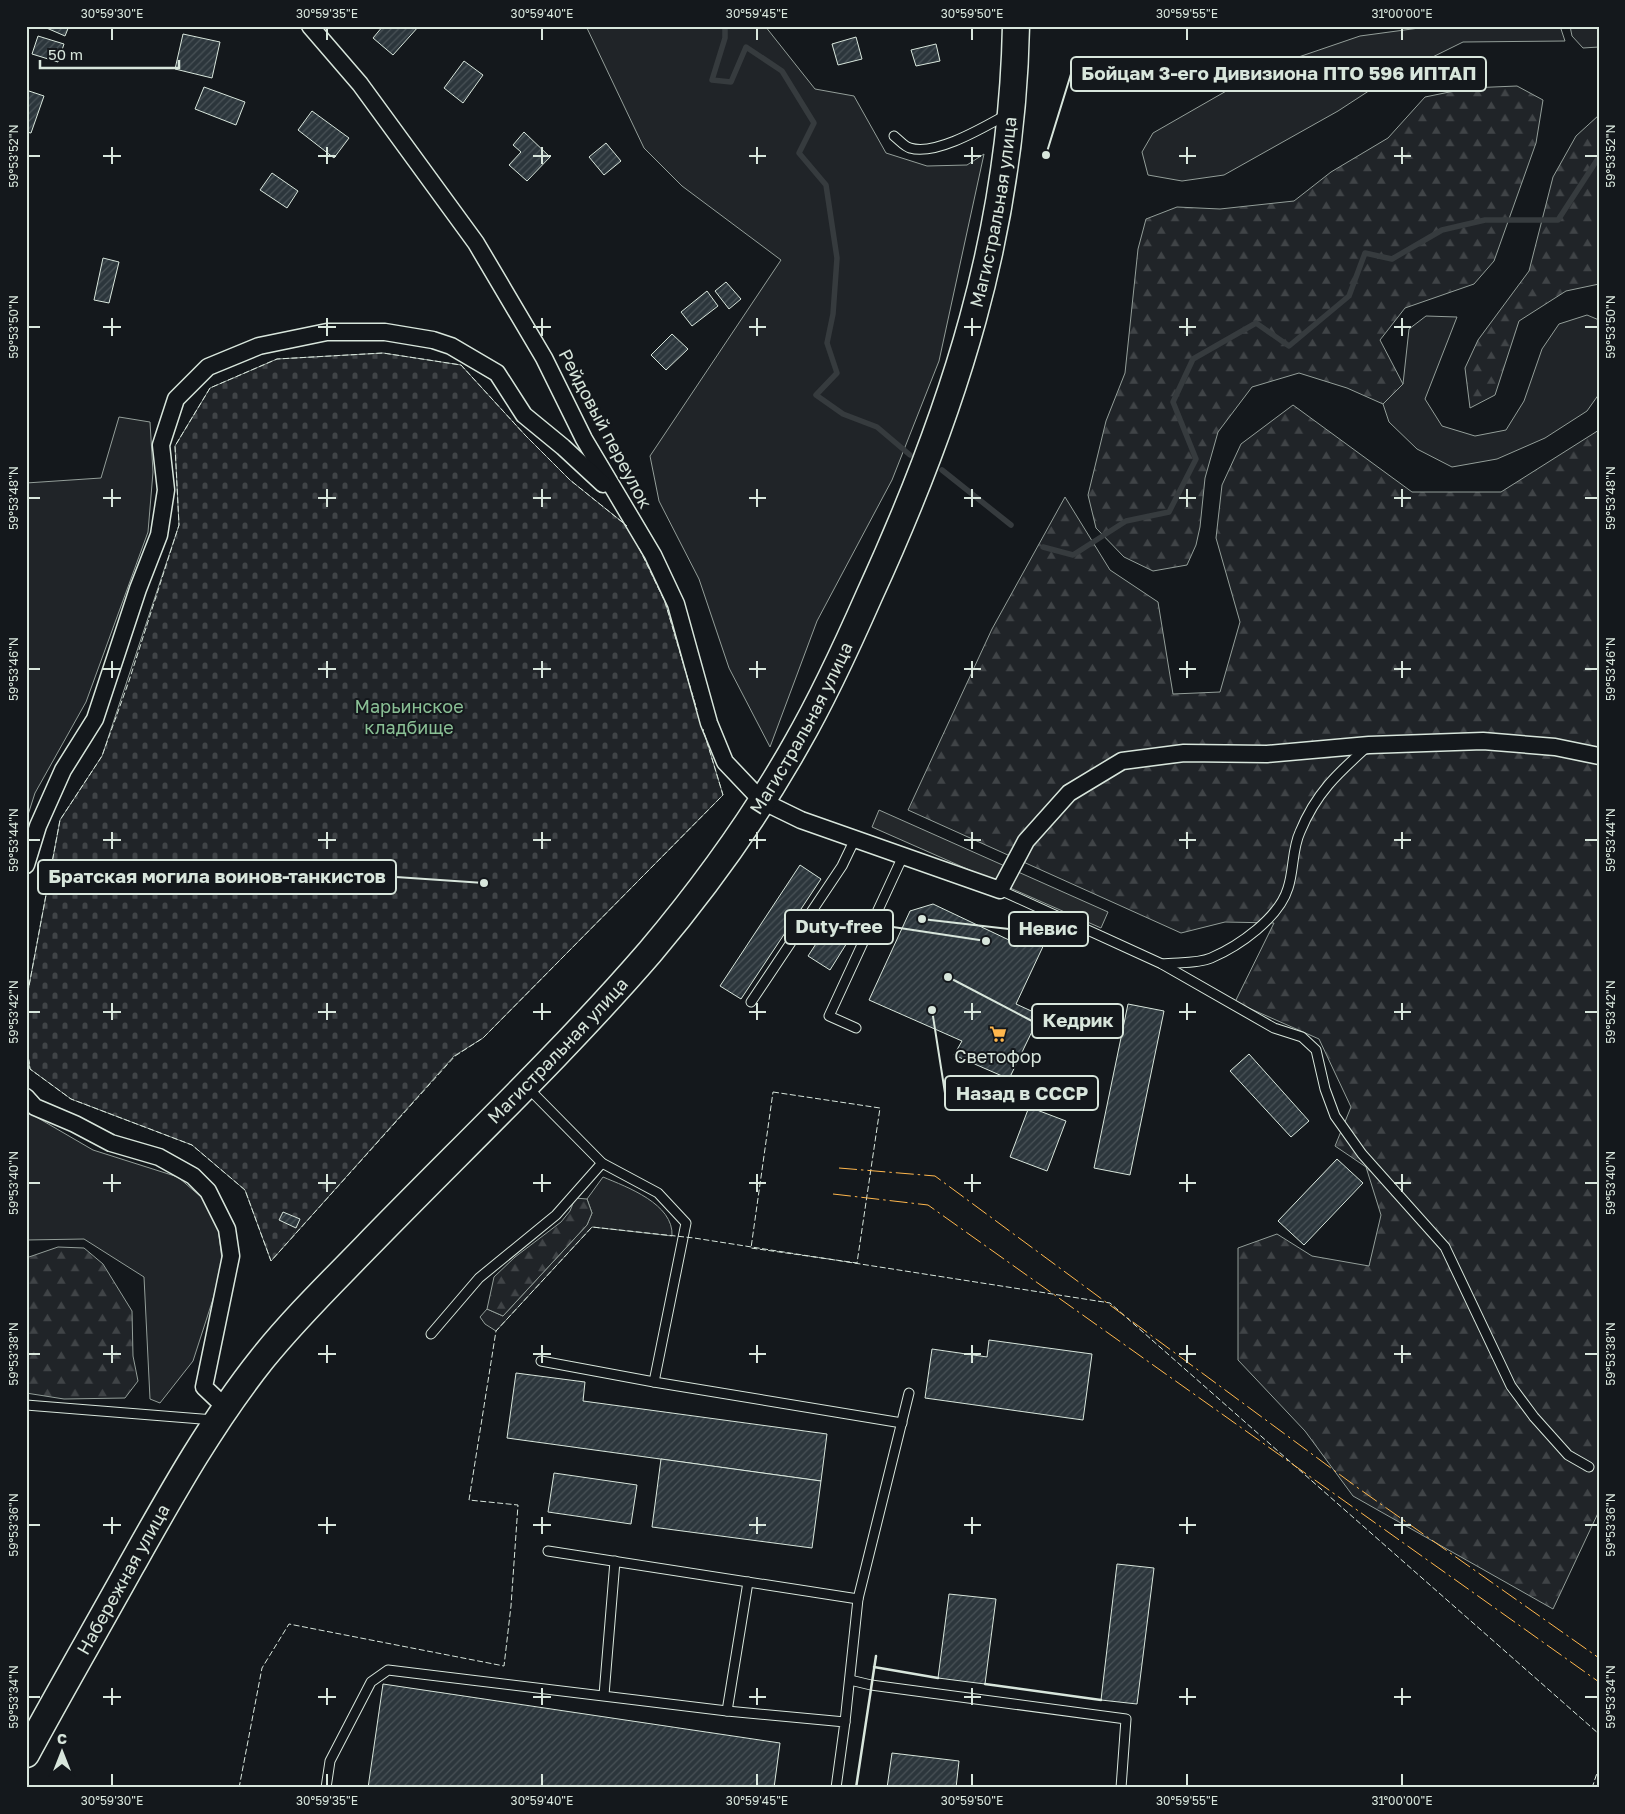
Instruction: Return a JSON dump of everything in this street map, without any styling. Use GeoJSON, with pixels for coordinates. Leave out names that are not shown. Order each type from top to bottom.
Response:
{"type":"FeatureCollection","features":[{"type":"Feature","properties":{"kind":"main road","name":"Магистральная улица"},"geometry":{"type":"LineString","coordinates":[[221,1414],[264,1356],[301,1314],[525,1085],[601,1005],[670,928],[762,801],[797,744],[832,678],[900,529],[930,454],[954,386],[983,280],[1002,192],[1011,112],[1016,26]]}},
{"type":"Feature","properties":{"kind":"main road","name":"Набережная улица"},"geometry":{"type":"LineString","coordinates":[[26,1754],[147,1538],[221,1414]]}},
{"type":"Feature","properties":{"kind":"street","name":"Рейдовый переулок"},"geometry":{"type":"LineString","coordinates":[[310,26],[360,84],[476,243],[544,358],[584,439],[653,555],[676,604],[709,723],[725,762],[762,801]]}},
{"type":"Feature","properties":{"kind":"street"},"geometry":{"type":"LineString","coordinates":[[26,865],[38,826],[63,770],[95,719],[138,590],[159,535],[166,490],[161,445],[176,399],[208,367],[259,346],[327,332],[385,332],[433,340],[450,346],[497,373],[524,415],[594,474],[625,510]]}},
{"type":"Feature","properties":{"kind":"street"},"geometry":{"type":"LineString","coordinates":[[762,801],[801,820],[1000,890],[1026,841],[1069,794],[1122,762],[1184,753],[1267,754],[1369,745],[1483,741],[1555,747],[1599,756]]}},
{"type":"Feature","properties":{"kind":"street"},"geometry":{"type":"LineString","coordinates":[[29,1106],[75,1124],[111,1143],[159,1158],[193,1176],[208,1191],[227,1229],[231,1256],[204,1387],[221,1414]]}},
{"type":"Feature","properties":{"kind":"lane"},"geometry":{"type":"LineString","coordinates":[[894,136],[910,148],[931,148],[969,135],[1011,112]]}},
{"type":"Feature","properties":{"kind":"lane"},"geometry":{"type":"LineString","coordinates":[[1162,964],[1210,959],[1250,935],[1275,913],[1288,889],[1299,834],[1311,809],[1329,782],[1369,745]]}},
{"type":"Feature","properties":{"kind":"lane"},"geometry":{"type":"LineString","coordinates":[[751,1002],[842,866],[855,839]]}},
{"type":"Feature","properties":{"kind":"lane"},"geometry":{"type":"LineString","coordinates":[[856,1028],[829,1016],[903,856]]}},
{"type":"Feature","properties":{"kind":"lane"},"geometry":{"type":"LineString","coordinates":[[1000,890],[1162,964],[1274,1028],[1302,1037],[1316,1050],[1335,1116],[1362,1154],[1445,1247],[1512,1386],[1534,1417],[1568,1454],[1589,1467]]}},
{"type":"Feature","properties":{"kind":"lane"},"geometry":{"type":"LineString","coordinates":[[525,1085],[602,1163],[658,1193],[686,1223],[654,1382]]}},
{"type":"Feature","properties":{"kind":"lane"},"geometry":{"type":"LineString","coordinates":[[431,1334],[479,1278],[556,1215],[602,1163]]}},
{"type":"Feature","properties":{"kind":"lane"},"geometry":{"type":"LineString","coordinates":[[541,1360],[654,1382],[902,1423]]}},
{"type":"Feature","properties":{"kind":"lane"},"geometry":{"type":"LineString","coordinates":[[836,1788],[858,1599],[909,1393]]}},
{"type":"Feature","properties":{"kind":"lane"},"geometry":{"type":"LineString","coordinates":[[26,1405],[221,1414]]}},
{"type":"Feature","properties":{"kind":"lane"},"geometry":{"type":"LineString","coordinates":[[548,1551],[858,1599]]}},
{"type":"Feature","properties":{"kind":"lane"},"geometry":{"type":"LineString","coordinates":[[604,1695],[615,1561]]}},
{"type":"Feature","properties":{"kind":"lane"},"geometry":{"type":"LineString","coordinates":[[727,1711],[748,1582]]}},
{"type":"Feature","properties":{"kind":"lane"},"geometry":{"type":"LineString","coordinates":[[326,1788],[330,1762],[371,1682],[388,1670],[727,1711],[845,1722]]}},
{"type":"Feature","properties":{"kind":"lane"},"geometry":{"type":"LineString","coordinates":[[850,1680],[871,1685],[1126,1719],[1121,1788]]}},
{"type":"Feature","properties":{"kind":"green space"},"geometry":{"type":"Polygon","coordinates":[[[586,26],[765,26],[815,89],[854,96],[886,153],[927,166],[967,165],[984,154],[939,361],[892,480],[817,621],[770,747],[729,668],[699,579],[659,501],[650,456],[781,260],[682,186],[644,148],[586,26]]]}},
{"type":"Feature","properties":{"kind":"green space"},"geometry":{"type":"Polygon","coordinates":[[[1434,26],[1560,26],[1565,41],[1463,42],[1384,81],[1338,111],[1224,175],[1182,181],[1148,175],[1142,152],[1153,133],[1228,90],[1250,70],[1281,63],[1360,36],[1434,26]]]}},
{"type":"Feature","properties":{"kind":"green space"},"geometry":{"type":"Polygon","coordinates":[[[1570,26],[1599,26],[1599,47],[1583,48],[1572,36],[1570,26]]]}},
{"type":"Feature","properties":{"kind":"green space"},"geometry":{"type":"Polygon","coordinates":[[[1517,86],[1543,100],[1536,143],[1494,261],[1474,284],[1405,308],[1380,340],[1403,384],[1383,404],[1347,388],[1299,373],[1252,387],[1218,432],[1205,478],[1200,527],[1196,545],[1187,565],[1153,571],[1124,557],[1096,528],[1088,495],[1106,421],[1125,373],[1138,249],[1146,219],[1177,207],[1220,209],[1294,201],[1331,172],[1388,138],[1425,97],[1469,88],[1517,86]]]}},
{"type":"Feature","properties":{"kind":"green space"},"geometry":{"type":"Polygon","coordinates":[[[1599,115],[1599,284],[1566,291],[1519,321],[1495,395],[1470,408],[1465,368],[1478,340],[1529,271],[1553,177],[1576,136],[1599,115]]]}},
{"type":"Feature","properties":{"kind":"green space"},"geometry":{"type":"Polygon","coordinates":[[[1587,315],[1599,320],[1599,394],[1587,411],[1545,438],[1497,459],[1452,467],[1417,449],[1389,422],[1383,404],[1403,384],[1409,329],[1426,316],[1457,317],[1425,399],[1442,426],[1475,436],[1506,430],[1524,401],[1542,349],[1559,324],[1587,315]]]}},
{"type":"Feature","properties":{"kind":"green space","name":"Марьинское кладбище"},"geometry":{"type":"Polygon","coordinates":[[[383,353],[461,365],[525,435],[570,480],[631,529],[665,602],[723,795],[483,1038],[454,1056],[271,1261],[245,1190],[192,1145],[71,1099],[30,1069],[26,1041],[26,1002],[60,820],[102,756],[179,525],[175,446],[210,388],[277,359],[383,353]]]}},
{"type":"Feature","properties":{"kind":"green space"},"geometry":{"type":"Polygon","coordinates":[[[1293,405],[1412,492],[1501,492],[1599,430],[1599,1511],[1553,1609],[1353,1496],[1305,1431],[1238,1360],[1238,1248],[1277,1234],[1312,1256],[1369,1266],[1381,1215],[1366,1167],[1335,1146],[1351,1107],[1319,1039],[1235,1002],[1274,923],[1225,922],[1181,933],[908,810],[992,629],[1065,497],[1110,570],[1158,602],[1173,694],[1220,692],[1240,622],[1216,538],[1222,485],[1241,444],[1293,405]]]}},
{"type":"Feature","properties":{"kind":"green space"},"geometry":{"type":"Polygon","coordinates":[[[119,417],[150,422],[153,472],[148,532],[86,702],[35,793],[26,821],[26,483],[101,478],[119,417]]]}},
{"type":"Feature","properties":{"kind":"green space"},"geometry":{"type":"Polygon","coordinates":[[[26,1111],[93,1150],[178,1177],[216,1210],[223,1268],[193,1361],[160,1403],[150,1399],[144,1277],[84,1239],[26,1240],[26,1111]]]}},
{"type":"Feature","properties":{"kind":"green space"},"geometry":{"type":"Polygon","coordinates":[[[603,1177],[636,1192],[657,1206],[671,1225],[672,1236],[592,1227],[496,1331],[485,1324],[480,1317],[487,1309],[503,1316],[587,1225],[592,1213],[587,1199],[603,1177]]]}},
{"type":"Feature","properties":{"kind":"green space"},"geometry":{"type":"Polygon","coordinates":[[[575,1198],[587,1199],[592,1213],[587,1225],[503,1316],[487,1309],[494,1277],[515,1257],[561,1222],[570,1211],[575,1198]]]}},
{"type":"Feature","properties":{"kind":"green space"},"geometry":{"type":"Polygon","coordinates":[[[58,1247],[84,1248],[103,1264],[132,1311],[133,1356],[138,1381],[125,1398],[64,1399],[26,1393],[26,1258],[58,1247]]]}},
{"type":"Feature","properties":{"kind":"shaded area"},"geometry":{"type":"Polygon","coordinates":[[[879,810],[1108,912],[1101,928],[872,827],[879,810]]]}},
{"type":"Feature","properties":{"kind":"building"},"geometry":{"type":"Polygon","coordinates":[[[42,26],[69,26],[65,36],[42,26]]]}},
{"type":"Feature","properties":{"kind":"building"},"geometry":{"type":"Polygon","coordinates":[[[383,26],[419,26],[393,55],[373,38],[383,26]]]}},
{"type":"Feature","properties":{"kind":"building"},"geometry":{"type":"Polygon","coordinates":[[[183,34],[220,42],[212,78],[175,69],[183,34]]]}},
{"type":"Feature","properties":{"kind":"building"},"geometry":{"type":"Polygon","coordinates":[[[38,36],[64,44],[58,62],[32,54],[38,36]]]}},
{"type":"Feature","properties":{"kind":"building"},"geometry":{"type":"Polygon","coordinates":[[[856,37],[862,59],[838,65],[832,44],[856,37]]]}},
{"type":"Feature","properties":{"kind":"building"},"geometry":{"type":"Polygon","coordinates":[[[936,44],[940,61],[916,66],[911,50],[936,44]]]}},
{"type":"Feature","properties":{"kind":"building"},"geometry":{"type":"Polygon","coordinates":[[[464,61],[483,75],[463,103],[444,88],[464,61]]]}},
{"type":"Feature","properties":{"kind":"building"},"geometry":{"type":"Polygon","coordinates":[[[204,87],[245,102],[236,125],[195,109],[204,87]]]}},
{"type":"Feature","properties":{"kind":"building"},"geometry":{"type":"Polygon","coordinates":[[[26,90],[44,96],[31,133],[26,132],[26,90]]]}},
{"type":"Feature","properties":{"kind":"building"},"geometry":{"type":"Polygon","coordinates":[[[312,111],[349,138],[334,158],[298,130],[312,111]]]}},
{"type":"Feature","properties":{"kind":"building"},"geometry":{"type":"Polygon","coordinates":[[[524,132],[550,157],[527,181],[509,165],[521,152],[513,145],[524,132]]]}},
{"type":"Feature","properties":{"kind":"building"},"geometry":{"type":"Polygon","coordinates":[[[606,143],[621,161],[604,175],[589,157],[606,143]]]}},
{"type":"Feature","properties":{"kind":"building"},"geometry":{"type":"Polygon","coordinates":[[[272,173],[298,191],[287,208],[260,190],[272,173]]]}},
{"type":"Feature","properties":{"kind":"building"},"geometry":{"type":"Polygon","coordinates":[[[103,258],[119,262],[109,303],[94,300],[103,258]]]}},
{"type":"Feature","properties":{"kind":"building"},"geometry":{"type":"Polygon","coordinates":[[[726,282],[741,299],[729,309],[715,291],[726,282]]]}},
{"type":"Feature","properties":{"kind":"building"},"geometry":{"type":"Polygon","coordinates":[[[707,291],[718,306],[692,326],[681,312],[707,291]]]}},
{"type":"Feature","properties":{"kind":"building"},"geometry":{"type":"Polygon","coordinates":[[[672,334],[688,349],[666,370],[651,355],[672,334]]]}},
{"type":"Feature","properties":{"kind":"building"},"geometry":{"type":"Polygon","coordinates":[[[800,865],[821,879],[741,999],[720,986],[800,865]]]}},
{"type":"Feature","properties":{"kind":"building"},"geometry":{"type":"Polygon","coordinates":[[[933,904],[1009,940],[1016,924],[1047,938],[1016,1004],[1040,1015],[1009,1079],[954,1055],[962,1041],[869,1000],[910,911],[933,904]]]}},
{"type":"Feature","properties":{"kind":"building"},"geometry":{"type":"Polygon","coordinates":[[[829,924],[850,938],[830,970],[808,956],[829,924]]]}},
{"type":"Feature","properties":{"kind":"building"},"geometry":{"type":"Polygon","coordinates":[[[1128,1004],[1164,1011],[1130,1175],[1094,1168],[1128,1004]]]}},
{"type":"Feature","properties":{"kind":"building"},"geometry":{"type":"Polygon","coordinates":[[[1249,1054],[1309,1121],[1291,1137],[1230,1071],[1249,1054]]]}},
{"type":"Feature","properties":{"kind":"building"},"geometry":{"type":"Polygon","coordinates":[[[1029,1107],[1066,1121],[1047,1171],[1010,1157],[1029,1107]]]}},
{"type":"Feature","properties":{"kind":"building"},"geometry":{"type":"Polygon","coordinates":[[[1337,1159],[1363,1183],[1304,1245],[1278,1221],[1337,1159]]]}},
{"type":"Feature","properties":{"kind":"building"},"geometry":{"type":"Polygon","coordinates":[[[283,1212],[300,1219],[296,1228],[279,1220],[283,1212]]]}},
{"type":"Feature","properties":{"kind":"building"},"geometry":{"type":"Polygon","coordinates":[[[989,1340],[1092,1354],[1083,1420],[925,1398],[932,1349],[987,1357],[989,1340]]]}},
{"type":"Feature","properties":{"kind":"building"},"geometry":{"type":"Polygon","coordinates":[[[516,1373],[585,1382],[583,1401],[827,1434],[821,1481],[507,1438],[516,1373]]]}},
{"type":"Feature","properties":{"kind":"building"},"geometry":{"type":"Polygon","coordinates":[[[661,1459],[821,1481],[812,1548],[652,1527],[661,1459]]]}},
{"type":"Feature","properties":{"kind":"building"},"geometry":{"type":"Polygon","coordinates":[[[554,1473],[637,1485],[631,1524],[548,1512],[554,1473]]]}},
{"type":"Feature","properties":{"kind":"building"},"geometry":{"type":"Polygon","coordinates":[[[1117,1564],[1154,1568],[1137,1704],[1101,1700],[1117,1564]]]}},
{"type":"Feature","properties":{"kind":"building"},"geometry":{"type":"Polygon","coordinates":[[[949,1594],[996,1599],[985,1684],[938,1678],[949,1594]]]}},
{"type":"Feature","properties":{"kind":"building"},"geometry":{"type":"Polygon","coordinates":[[[383,1684],[780,1743],[774,1788],[368,1788],[383,1684]]]}},
{"type":"Feature","properties":{"kind":"building"},"geometry":{"type":"Polygon","coordinates":[[[892,1753],[959,1761],[956,1788],[887,1788],[892,1753]]]}},
{"type":"Feature","properties":{"kind":"waterway"},"geometry":{"type":"LineString","coordinates":[[725,26],[725,38],[712,80],[731,82],[746,47],[782,71],[814,123],[799,153],[826,185],[837,258],[833,314],[827,343],[837,373],[816,395],[843,414],[877,427],[910,455]]}},
{"type":"Feature","properties":{"kind":"waterway"},"geometry":{"type":"LineString","coordinates":[[1043,547],[1073,555],[1126,521],[1169,512],[1196,459],[1173,402],[1193,359],[1256,323],[1289,346],[1349,296],[1365,253],[1392,259],[1442,230],[1485,220],[1558,220],[1599,157]]}},
{"type":"Feature","properties":{"kind":"waterway"},"geometry":{"type":"LineString","coordinates":[[942,470],[1011,525]]}},
{"type":"Feature","properties":{"kind":"fence"},"geometry":{"type":"LineString","coordinates":[[26,1002],[60,820],[102,756],[129,681],[179,525],[175,446],[210,388],[277,359],[383,353],[461,365],[525,435],[570,480],[627,526]]}},
{"type":"Feature","properties":{"kind":"fence"},"geometry":{"type":"LineString","coordinates":[[639,548],[665,602],[697,710]]}},
{"type":"Feature","properties":{"kind":"fence"},"geometry":{"type":"LineString","coordinates":[[26,1041],[30,1069],[71,1099],[192,1145],[245,1190],[271,1261],[455,1056],[483,1038],[723,795],[703,729]]}},
{"type":"Feature","properties":{"kind":"fence"},"geometry":{"type":"LineString","coordinates":[[773,1092],[880,1108],[857,1263],[751,1248],[773,1092]]}},
{"type":"Feature","properties":{"kind":"fence"},"geometry":{"type":"LineString","coordinates":[[239,1788],[262,1668],[289,1624],[504,1666],[511,1606],[518,1505],[469,1500],[496,1331],[592,1227],[694,1238],[1110,1303],[1599,1734]]}},
{"type":"Feature","properties":{"kind":"fence"},"geometry":{"type":"LineString","coordinates":[[1592,1788],[1599,1767]]}},
{"type":"Feature","properties":{"kind":"wall"},"geometry":{"type":"LineString","coordinates":[[856,1788],[876,1656]]}},
{"type":"Feature","properties":{"kind":"wall"},"geometry":{"type":"LineString","coordinates":[[874,1667],[938,1678]]}},
{"type":"Feature","properties":{"kind":"wall"},"geometry":{"type":"LineString","coordinates":[[985,1684],[1101,1700]]}},
{"type":"Feature","properties":{"kind":"power"},"geometry":{"type":"LineString","coordinates":[[839,1168],[935,1176],[1358,1488],[1599,1658]]}},
{"type":"Feature","properties":{"kind":"power"},"geometry":{"type":"LineString","coordinates":[[833,1194],[928,1205],[1599,1682]]}},
{"type":"Feature","properties":{"kind":"place","name":"Бойцам 3-его Дивизиона ПТО 596 ИПТАП"},"geometry":{"type":"Point","coordinates":[1046,155]}},
{"type":"Feature","properties":{"kind":"place","name":"Братская могила воинов-танкистов"},"geometry":{"type":"Point","coordinates":[484,883]}},
{"type":"Feature","properties":{"kind":"place","name":"Невис"},"geometry":{"type":"Point","coordinates":[922,919]}},
{"type":"Feature","properties":{"kind":"place","name":"Duty-free"},"geometry":{"type":"Point","coordinates":[986,941]}},
{"type":"Feature","properties":{"kind":"place","name":"Кедрик"},"geometry":{"type":"Point","coordinates":[948,977]}},
{"type":"Feature","properties":{"kind":"place","name":"Назад в СССР"},"geometry":{"type":"Point","coordinates":[932,1010]}},
{"type":"Feature","properties":{"kind":"place","name":"Светофор"},"geometry":{"type":"Point","coordinates":[998,1034]}}]}
